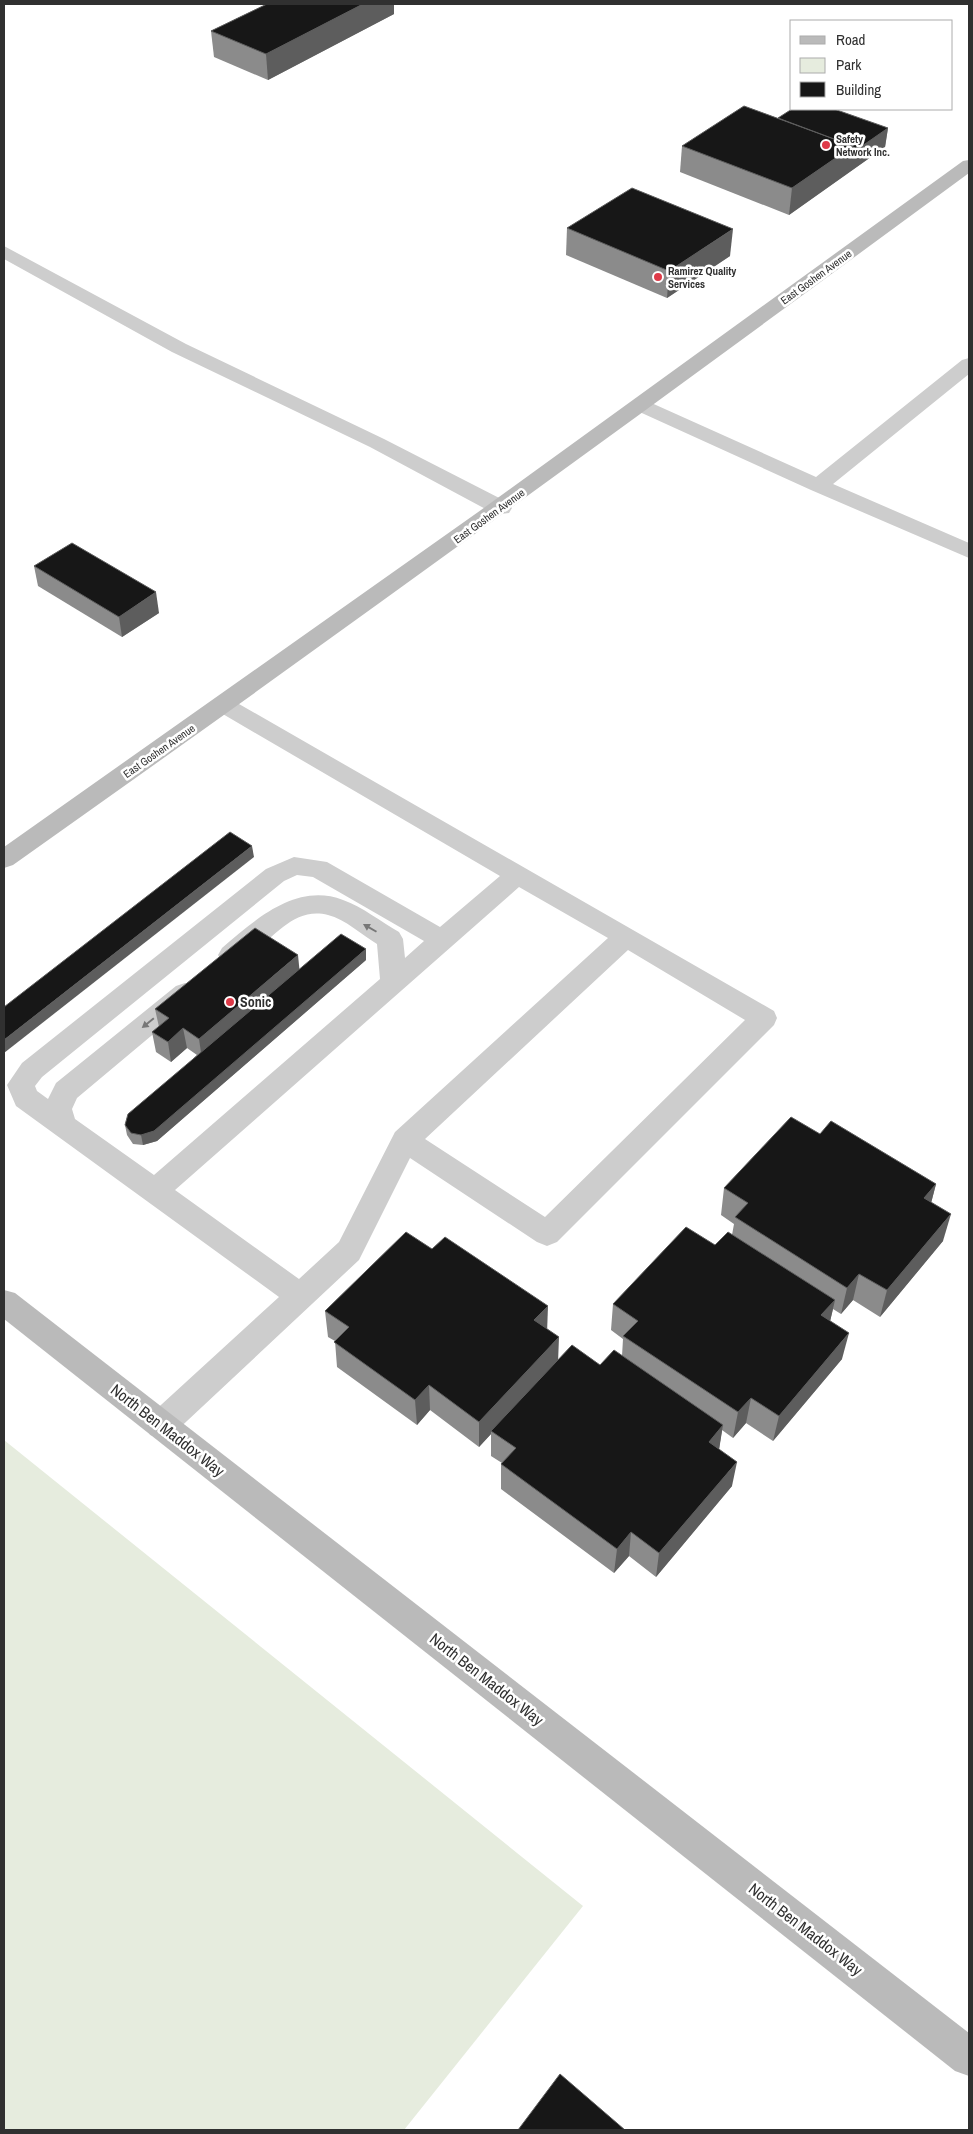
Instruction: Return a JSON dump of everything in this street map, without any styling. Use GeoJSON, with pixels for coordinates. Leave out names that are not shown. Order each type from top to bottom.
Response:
{"type":"FeatureCollection","features":[{"type":"Feature","properties":{"kind":"street","name":"East Goshen Avenue"},"geometry":{"type":"LineString","coordinates":[[4,859],[501,508],[969,165]]}},
{"type":"Feature","properties":{"kind":"street","name":"North Ben Maddox Way"},"geometry":{"type":"LineString","coordinates":[[4,1302],[969,2057]]}},
{"type":"Feature","properties":{"kind":"lane"},"geometry":{"type":"LineString","coordinates":[[4,252],[179,348],[377,443],[501,508]]}},
{"type":"Feature","properties":{"kind":"lane"},"geometry":{"type":"LineString","coordinates":[[818,486],[969,364]]}},
{"type":"Feature","properties":{"kind":"lane"},"geometry":{"type":"LineString","coordinates":[[640,405],[818,486],[969,551]]}},
{"type":"Feature","properties":{"kind":"lane"},"geometry":{"type":"LineString","coordinates":[[224,705],[764,1018],[547,1234],[405,1140]]}},
{"type":"Feature","properties":{"kind":"lane"},"geometry":{"type":"LineString","coordinates":[[300,1296],[64,1127],[26,1098],[21,1085],[32,1070],[276,875],[294,866],[318,868],[442,940]]}},
{"type":"Feature","properties":{"kind":"lane"},"geometry":{"type":"LineString","coordinates":[[154,1192],[517,875]]}},
{"type":"Feature","properties":{"kind":"lane"},"geometry":{"type":"LineString","coordinates":[[64,1127],[58,1109],[66,1091],[277,917],[302,906],[332,906],[390,939],[394,982]]}},
{"type":"Feature","properties":{"kind":"lane"},"geometry":{"type":"LineString","coordinates":[[161,1425],[349,1251],[405,1140],[626,937]]}},
{"type":"Feature","properties":{"kind":"green space"},"geometry":{"type":"Polygon","coordinates":[[[4,1440],[583,1906],[404,2130],[4,2130],[4,1440]]]}},
{"type":"Feature","properties":{"kind":"building"},"geometry":{"type":"Polygon","coordinates":[[[267,4],[363,4],[266,54],[211,31],[267,4]]]}},
{"type":"Feature","properties":{"kind":"building"},"geometry":{"type":"Polygon","coordinates":[[[744,106],[853,146],[792,188],[682,146],[744,106]]]}},
{"type":"Feature","properties":{"kind":"building"},"geometry":{"type":"Polygon","coordinates":[[[790,110],[837,110],[888,128],[852,153],[853,146],[778,118],[790,110]]]}},
{"type":"Feature","properties":{"kind":"building"},"geometry":{"type":"Polygon","coordinates":[[[632,188],[733,229],[669,271],[567,228],[632,188]]]}},
{"type":"Feature","properties":{"kind":"building"},"geometry":{"type":"Polygon","coordinates":[[[72,543],[156,592],[119,617],[34,566],[72,543]]]}},
{"type":"Feature","properties":{"kind":"building"},"geometry":{"type":"Polygon","coordinates":[[[230,832],[252,846],[4,1040],[4,1007],[230,832]]]}},
{"type":"Feature","properties":{"kind":"building"},"geometry":{"type":"Polygon","coordinates":[[[255,928],[298,955],[199,1039],[183,1028],[168,1042],[152,1032],[169,1018],[155,1009],[255,928]]]}},
{"type":"Feature","properties":{"kind":"building"},"geometry":{"type":"Polygon","coordinates":[[[341,934],[366,949],[154,1131],[141,1135],[131,1133],[125,1125],[128,1114],[341,934]]]}},
{"type":"Feature","properties":{"kind":"building"},"geometry":{"type":"Polygon","coordinates":[[[791,1117],[820,1134],[831,1121],[936,1184],[924,1198],[951,1214],[887,1290],[859,1274],[847,1288],[735,1217],[748,1203],[724,1188],[791,1117]]]}},
{"type":"Feature","properties":{"kind":"building"},"geometry":{"type":"Polygon","coordinates":[[[686,1227],[715,1245],[728,1232],[835,1300],[821,1315],[849,1333],[779,1416],[751,1398],[738,1412],[623,1336],[638,1321],[613,1304],[686,1227]]]}},
{"type":"Feature","properties":{"kind":"building"},"geometry":{"type":"Polygon","coordinates":[[[406,1232],[432,1249],[445,1237],[548,1306],[534,1320],[559,1337],[479,1422],[429,1385],[415,1400],[334,1342],[349,1327],[325,1311],[406,1232]]]}},
{"type":"Feature","properties":{"kind":"building"},"geometry":{"type":"Polygon","coordinates":[[[572,1345],[600,1365],[614,1350],[723,1425],[709,1442],[737,1462],[659,1553],[631,1532],[617,1549],[501,1464],[516,1448],[491,1431],[572,1345]]]}},
{"type":"Feature","properties":{"kind":"building"},"geometry":{"type":"Polygon","coordinates":[[[560,2074],[625,2130],[518,2130],[560,2074]]]}},
{"type":"Feature","properties":{"kind":"place","name":"Safety Network Inc."},"geometry":{"type":"Point","coordinates":[826,145]}},
{"type":"Feature","properties":{"kind":"place","name":"Ramirez Quality Services"},"geometry":{"type":"Point","coordinates":[658,277]}},
{"type":"Feature","properties":{"kind":"place","name":"Sonic"},"geometry":{"type":"Point","coordinates":[230,1002]}}]}
